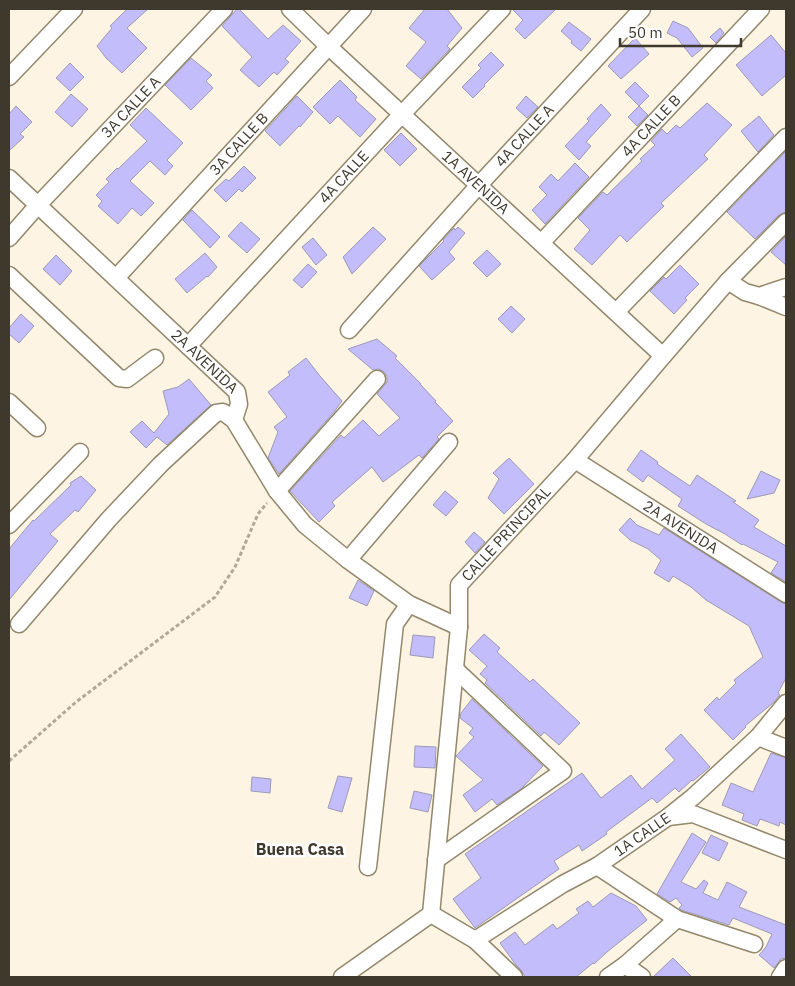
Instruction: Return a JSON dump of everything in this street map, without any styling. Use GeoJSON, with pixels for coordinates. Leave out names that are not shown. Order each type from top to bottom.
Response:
{"type":"FeatureCollection","features":[{"type":"Feature","properties":{"kind":"street"},"geometry":{"type":"LineString","coordinates":[[9,76],[74,9]]}},
{"type":"Feature","properties":{"kind":"street","name":"3A CALLE A"},"geometry":{"type":"LineString","coordinates":[[9,238],[224,9]]}},
{"type":"Feature","properties":{"kind":"street","name":"1A AVENIDA"},"geometry":{"type":"LineString","coordinates":[[290,9],[663,356]]}},
{"type":"Feature","properties":{"kind":"street","name":"3A CALLE B"},"geometry":{"type":"LineString","coordinates":[[116,278],[363,9]]}},
{"type":"Feature","properties":{"kind":"street","name":"4A CALLE"},"geometry":{"type":"LineString","coordinates":[[188,346],[402,114],[502,9]]}},
{"type":"Feature","properties":{"kind":"street","name":"4A CALLE A"},"geometry":{"type":"LineString","coordinates":[[349,330],[642,9]]}},
{"type":"Feature","properties":{"kind":"street","name":"4A CALLE B"},"geometry":{"type":"LineString","coordinates":[[541,243],[761,9]]}},
{"type":"Feature","properties":{"kind":"street"},"geometry":{"type":"LineString","coordinates":[[616,312],[786,137]]}},
{"type":"Feature","properties":{"kind":"street","name":"2A AVENIDA"},"geometry":{"type":"LineString","coordinates":[[9,178],[237,392],[239,404],[234,420],[277,491],[305,525],[348,560],[409,604],[459,627]]}},
{"type":"Feature","properties":{"kind":"street","name":"CALLE PRINCIPAL"},"geometry":{"type":"LineString","coordinates":[[431,914],[459,627],[459,586],[575,460],[728,282],[786,222]]}},
{"type":"Feature","properties":{"kind":"street"},"geometry":{"type":"LineString","coordinates":[[9,275],[119,378],[127,379],[155,358]]}},
{"type":"Feature","properties":{"kind":"street"},"geometry":{"type":"LineString","coordinates":[[728,282],[745,292],[786,307]]}},
{"type":"Feature","properties":{"kind":"street"},"geometry":{"type":"LineString","coordinates":[[759,296],[786,288]]}},
{"type":"Feature","properties":{"kind":"street"},"geometry":{"type":"LineString","coordinates":[[277,491],[377,379]]}},
{"type":"Feature","properties":{"kind":"street"},"geometry":{"type":"LineString","coordinates":[[9,402],[37,428]]}},
{"type":"Feature","properties":{"kind":"street"},"geometry":{"type":"LineString","coordinates":[[19,624],[109,519],[161,464],[216,412],[223,412],[234,420]]}},
{"type":"Feature","properties":{"kind":"street"},"geometry":{"type":"LineString","coordinates":[[348,560],[449,442]]}},
{"type":"Feature","properties":{"kind":"street"},"geometry":{"type":"LineString","coordinates":[[9,525],[80,452]]}},
{"type":"Feature","properties":{"kind":"street","name":"2A AVENIDA"},"geometry":{"type":"LineString","coordinates":[[575,460],[786,594]]}},
{"type":"Feature","properties":{"kind":"street"},"geometry":{"type":"LineString","coordinates":[[368,867],[395,624],[409,604]]}},
{"type":"Feature","properties":{"kind":"street"},"geometry":{"type":"LineString","coordinates":[[436,860],[563,771],[455,669]]}},
{"type":"Feature","properties":{"kind":"street","name":"1A CALLE"},"geometry":{"type":"LineString","coordinates":[[475,940],[563,884],[597,866],[668,817],[693,797],[758,737],[786,703]]}},
{"type":"Feature","properties":{"kind":"street"},"geometry":{"type":"LineString","coordinates":[[758,737],[786,748]]}},
{"type":"Feature","properties":{"kind":"street"},"geometry":{"type":"LineString","coordinates":[[693,797],[693,814]]}},
{"type":"Feature","properties":{"kind":"street"},"geometry":{"type":"LineString","coordinates":[[668,817],[693,814],[786,850]]}},
{"type":"Feature","properties":{"kind":"street"},"geometry":{"type":"LineString","coordinates":[[597,866],[677,919],[754,944]]}},
{"type":"Feature","properties":{"kind":"street"},"geometry":{"type":"LineString","coordinates":[[353,974],[431,914],[475,940],[514,977]]}},
{"type":"Feature","properties":{"kind":"street"},"geometry":{"type":"LineString","coordinates":[[608,977],[625,965],[677,919]]}},
{"type":"Feature","properties":{"kind":"street"},"geometry":{"type":"LineString","coordinates":[[625,965],[642,977]]}},
{"type":"Feature","properties":{"kind":"street"},"geometry":{"type":"LineString","coordinates":[[780,977],[786,968]]}},
{"type":"Feature","properties":{"kind":"path"},"geometry":{"type":"LineString","coordinates":[[9,761],[76,702],[215,597],[235,567],[258,514],[277,491]]}},
{"type":"Feature","properties":{"kind":"building"},"geometry":{"type":"Polygon","coordinates":[[[127,9],[148,9],[127,28],[147,48],[122,73],[106,58],[97,46],[112,28],[110,26],[127,9]]]}},
{"type":"Feature","properties":{"kind":"building"},"geometry":{"type":"Polygon","coordinates":[[[237,9],[268,39],[283,25],[301,41],[285,59],[289,62],[277,75],[274,72],[259,87],[240,70],[252,57],[222,26],[237,9]]]}},
{"type":"Feature","properties":{"kind":"building"},"geometry":{"type":"Polygon","coordinates":[[[425,9],[447,9],[462,28],[447,46],[450,49],[421,79],[406,66],[426,42],[409,28],[425,9]]]}},
{"type":"Feature","properties":{"kind":"building"},"geometry":{"type":"Polygon","coordinates":[[[512,9],[556,9],[525,39],[515,29],[523,20],[512,9]]]}},
{"type":"Feature","properties":{"kind":"building"},"geometry":{"type":"Polygon","coordinates":[[[673,21],[688,28],[703,48],[692,57],[677,38],[667,33],[673,21]]]}},
{"type":"Feature","properties":{"kind":"building"},"geometry":{"type":"Polygon","coordinates":[[[569,22],[591,39],[581,51],[561,31],[569,22]]]}},
{"type":"Feature","properties":{"kind":"building"},"geometry":{"type":"Polygon","coordinates":[[[720,28],[724,33],[716,43],[710,37],[720,28]]]}},
{"type":"Feature","properties":{"kind":"building"},"geometry":{"type":"Polygon","coordinates":[[[771,35],[786,53],[786,75],[762,96],[736,65],[771,35]]]}},
{"type":"Feature","properties":{"kind":"building"},"geometry":{"type":"Polygon","coordinates":[[[635,38],[649,54],[621,79],[608,66],[635,38]]]}},
{"type":"Feature","properties":{"kind":"building"},"geometry":{"type":"Polygon","coordinates":[[[491,52],[504,65],[473,98],[462,87],[481,68],[478,65],[491,52]]]}},
{"type":"Feature","properties":{"kind":"building"},"geometry":{"type":"Polygon","coordinates":[[[191,58],[212,75],[206,81],[213,88],[191,110],[165,85],[191,58]]]}},
{"type":"Feature","properties":{"kind":"building"},"geometry":{"type":"Polygon","coordinates":[[[70,63],[84,77],[70,91],[56,78],[70,63]]]}},
{"type":"Feature","properties":{"kind":"building"},"geometry":{"type":"Polygon","coordinates":[[[340,80],[357,97],[355,100],[376,119],[360,137],[338,116],[330,124],[313,107],[340,80]]]}},
{"type":"Feature","properties":{"kind":"building"},"geometry":{"type":"Polygon","coordinates":[[[635,82],[649,96],[639,106],[625,92],[635,82]]]}},
{"type":"Feature","properties":{"kind":"building"},"geometry":{"type":"Polygon","coordinates":[[[71,94],[88,109],[72,127],[55,112],[71,94]]]}},
{"type":"Feature","properties":{"kind":"building"},"geometry":{"type":"Polygon","coordinates":[[[297,96],[313,112],[280,146],[265,131],[297,96]]]}},
{"type":"Feature","properties":{"kind":"building"},"geometry":{"type":"Polygon","coordinates":[[[526,96],[538,107],[527,118],[516,108],[526,96]]]}},
{"type":"Feature","properties":{"kind":"building"},"geometry":{"type":"Polygon","coordinates":[[[707,103],[732,125],[704,155],[708,159],[661,203],[664,206],[627,242],[620,235],[592,265],[574,249],[590,230],[578,218],[603,192],[607,195],[642,161],[640,159],[655,145],[651,141],[662,129],[667,134],[676,125],[680,128],[707,103]]]}},
{"type":"Feature","properties":{"kind":"building"},"geometry":{"type":"Polygon","coordinates":[[[601,104],[611,115],[586,142],[591,146],[579,160],[565,146],[589,121],[587,119],[601,104]]]}},
{"type":"Feature","properties":{"kind":"building"},"geometry":{"type":"Polygon","coordinates":[[[16,106],[32,122],[20,134],[24,137],[9,151],[9,114],[16,106]]]}},
{"type":"Feature","properties":{"kind":"building"},"geometry":{"type":"Polygon","coordinates":[[[639,106],[648,115],[637,126],[628,117],[639,106]]]}},
{"type":"Feature","properties":{"kind":"building"},"geometry":{"type":"Polygon","coordinates":[[[146,108],[183,143],[167,160],[173,166],[165,175],[150,161],[130,181],[154,203],[141,216],[132,208],[118,224],[98,206],[102,201],[96,195],[109,182],[106,179],[147,141],[130,125],[146,108]]]}},
{"type":"Feature","properties":{"kind":"building"},"geometry":{"type":"Polygon","coordinates":[[[759,116],[774,135],[758,152],[741,131],[759,116]]]}},
{"type":"Feature","properties":{"kind":"building"},"geometry":{"type":"Polygon","coordinates":[[[401,133],[417,149],[400,166],[384,150],[401,133]]]}},
{"type":"Feature","properties":{"kind":"building"},"geometry":{"type":"Polygon","coordinates":[[[786,151],[786,212],[779,215],[755,239],[727,212],[786,151]]]}},
{"type":"Feature","properties":{"kind":"building"},"geometry":{"type":"Polygon","coordinates":[[[575,163],[589,177],[545,224],[532,210],[547,195],[539,187],[551,174],[558,181],[575,163]]]}},
{"type":"Feature","properties":{"kind":"building"},"geometry":{"type":"Polygon","coordinates":[[[244,166],[256,178],[242,192],[239,189],[226,202],[214,190],[226,179],[229,181],[244,166]]]}},
{"type":"Feature","properties":{"kind":"building"},"geometry":{"type":"Polygon","coordinates":[[[192,210],[220,237],[210,248],[183,220],[192,210]]]}},
{"type":"Feature","properties":{"kind":"building"},"geometry":{"type":"Polygon","coordinates":[[[241,222],[260,239],[247,253],[228,236],[241,222]]]}},
{"type":"Feature","properties":{"kind":"building"},"geometry":{"type":"Polygon","coordinates":[[[373,227],[386,239],[352,274],[343,257],[373,227]]]}},
{"type":"Feature","properties":{"kind":"building"},"geometry":{"type":"Polygon","coordinates":[[[458,227],[465,233],[449,252],[455,259],[432,280],[419,266],[454,228],[455,230],[458,227]]]}},
{"type":"Feature","properties":{"kind":"building"},"geometry":{"type":"Polygon","coordinates":[[[786,236],[786,265],[771,252],[786,236]]]}},
{"type":"Feature","properties":{"kind":"building"},"geometry":{"type":"Polygon","coordinates":[[[313,238],[327,255],[316,265],[302,247],[313,238]]]}},
{"type":"Feature","properties":{"kind":"building"},"geometry":{"type":"Polygon","coordinates":[[[487,250],[501,264],[487,277],[473,263],[487,250]]]}},
{"type":"Feature","properties":{"kind":"building"},"geometry":{"type":"Polygon","coordinates":[[[205,253],[217,267],[208,277],[187,293],[175,279],[205,253]]]}},
{"type":"Feature","properties":{"kind":"building"},"geometry":{"type":"Polygon","coordinates":[[[56,255],[72,271],[60,285],[43,269],[56,255]]]}},
{"type":"Feature","properties":{"kind":"building"},"geometry":{"type":"Polygon","coordinates":[[[308,264],[317,272],[302,288],[293,280],[308,264]]]}},
{"type":"Feature","properties":{"kind":"building"},"geometry":{"type":"Polygon","coordinates":[[[680,265],[699,284],[685,298],[687,300],[674,314],[650,291],[680,265]]]}},
{"type":"Feature","properties":{"kind":"building"},"geometry":{"type":"Polygon","coordinates":[[[511,306],[525,319],[512,333],[498,319],[511,306]]]}},
{"type":"Feature","properties":{"kind":"building"},"geometry":{"type":"Polygon","coordinates":[[[21,314],[34,326],[19,343],[9,334],[9,328],[21,314]]]}},
{"type":"Feature","properties":{"kind":"building"},"geometry":{"type":"Polygon","coordinates":[[[377,339],[397,356],[395,358],[421,384],[453,421],[437,437],[439,439],[422,458],[419,455],[383,482],[372,467],[332,502],[335,506],[319,522],[290,491],[341,435],[344,438],[363,420],[379,436],[400,418],[377,394],[387,382],[387,376],[384,372],[379,369],[373,370],[348,349],[377,339]]]}},
{"type":"Feature","properties":{"kind":"building"},"geometry":{"type":"Polygon","coordinates":[[[306,358],[342,401],[279,474],[268,458],[278,432],[274,427],[287,417],[268,392],[290,375],[288,372],[306,358]]]}},
{"type":"Feature","properties":{"kind":"building"},"geometry":{"type":"Polygon","coordinates":[[[189,379],[211,405],[167,445],[157,437],[146,448],[130,432],[142,421],[154,433],[169,414],[163,391],[178,387],[189,379]]]}},
{"type":"Feature","properties":{"kind":"building"},"geometry":{"type":"Polygon","coordinates":[[[641,450],[658,462],[657,464],[690,486],[697,475],[736,501],[733,502],[759,520],[754,527],[786,546],[786,582],[771,573],[778,562],[742,545],[678,506],[682,499],[648,475],[643,482],[627,470],[641,450]]]}},
{"type":"Feature","properties":{"kind":"building"},"geometry":{"type":"Polygon","coordinates":[[[509,458],[534,484],[504,514],[488,498],[499,479],[493,473],[509,458]]]}},
{"type":"Feature","properties":{"kind":"building"},"geometry":{"type":"Polygon","coordinates":[[[761,471],[780,480],[774,493],[747,499],[761,471]]]}},
{"type":"Feature","properties":{"kind":"building"},"geometry":{"type":"Polygon","coordinates":[[[81,476],[96,490],[78,512],[75,510],[50,534],[58,541],[9,600],[9,549],[33,520],[71,485],[70,483],[81,476]]]}},
{"type":"Feature","properties":{"kind":"building"},"geometry":{"type":"Polygon","coordinates":[[[445,491],[458,502],[446,516],[433,505],[445,491]]]}},
{"type":"Feature","properties":{"kind":"building"},"geometry":{"type":"Polygon","coordinates":[[[630,518],[637,525],[659,535],[664,528],[786,604],[786,678],[778,693],[780,695],[745,726],[733,740],[704,710],[717,697],[719,700],[736,683],[734,680],[763,657],[749,626],[706,600],[691,587],[673,576],[669,582],[654,573],[661,560],[648,549],[630,540],[619,530],[630,518]]]}},
{"type":"Feature","properties":{"kind":"building"},"geometry":{"type":"Polygon","coordinates":[[[474,532],[485,542],[475,553],[465,542],[474,532]]]}},
{"type":"Feature","properties":{"kind":"building"},"geometry":{"type":"Polygon","coordinates":[[[358,580],[374,591],[367,606],[349,598],[358,580]]]}},
{"type":"Feature","properties":{"kind":"building"},"geometry":{"type":"Polygon","coordinates":[[[484,634],[500,648],[497,652],[530,682],[533,679],[580,723],[559,745],[544,732],[541,736],[485,683],[487,680],[480,674],[487,666],[469,650],[484,634]]]}},
{"type":"Feature","properties":{"kind":"building"},"geometry":{"type":"Polygon","coordinates":[[[413,635],[435,637],[433,658],[410,655],[413,635]]]}},
{"type":"Feature","properties":{"kind":"building"},"geometry":{"type":"Polygon","coordinates":[[[472,699],[543,766],[521,789],[497,805],[492,799],[475,812],[463,795],[483,780],[456,756],[474,737],[469,733],[473,728],[460,718],[461,713],[472,699]]]}},
{"type":"Feature","properties":{"kind":"building"},"geometry":{"type":"Polygon","coordinates":[[[681,734],[710,767],[679,792],[675,788],[657,803],[652,798],[606,832],[607,834],[582,851],[579,845],[554,861],[559,869],[475,928],[453,899],[481,878],[465,854],[582,773],[601,798],[631,775],[642,789],[675,760],[665,749],[681,734]]]}},
{"type":"Feature","properties":{"kind":"building"},"geometry":{"type":"Polygon","coordinates":[[[415,746],[436,747],[435,768],[414,767],[415,746]]]}},
{"type":"Feature","properties":{"kind":"building"},"geometry":{"type":"Polygon","coordinates":[[[771,753],[786,758],[786,825],[780,822],[779,826],[760,819],[757,826],[742,820],[744,814],[722,805],[731,783],[753,792],[771,753]]]}},
{"type":"Feature","properties":{"kind":"building"},"geometry":{"type":"Polygon","coordinates":[[[338,776],[352,778],[342,812],[328,808],[338,776]]]}},
{"type":"Feature","properties":{"kind":"building"},"geometry":{"type":"Polygon","coordinates":[[[252,777],[271,779],[270,793],[251,791],[252,777]]]}},
{"type":"Feature","properties":{"kind":"building"},"geometry":{"type":"Polygon","coordinates":[[[414,791],[432,795],[428,812],[410,808],[414,791]]]}},
{"type":"Feature","properties":{"kind":"building"},"geometry":{"type":"Polygon","coordinates":[[[692,833],[706,842],[681,882],[696,889],[704,880],[708,883],[703,893],[718,900],[727,882],[747,892],[739,907],[786,925],[786,958],[781,959],[774,968],[759,955],[766,947],[772,934],[733,918],[729,925],[681,910],[679,908],[682,905],[676,898],[670,902],[657,894],[692,833]]]}},
{"type":"Feature","properties":{"kind":"building"},"geometry":{"type":"Polygon","coordinates":[[[711,835],[728,843],[719,861],[702,853],[711,835]]]}},
{"type":"Feature","properties":{"kind":"building"},"geometry":{"type":"Polygon","coordinates":[[[611,893],[636,906],[647,920],[576,977],[525,977],[500,943],[515,932],[525,945],[553,924],[557,929],[579,913],[576,909],[588,901],[593,907],[611,893]]]}},
{"type":"Feature","properties":{"kind":"building"},"geometry":{"type":"Polygon","coordinates":[[[673,958],[692,977],[653,977],[673,958]]]}},
{"type":"Feature","properties":{"kind":"district","name":"Buena Casa"},"geometry":{"type":"Point","coordinates":[300,849]}}]}
